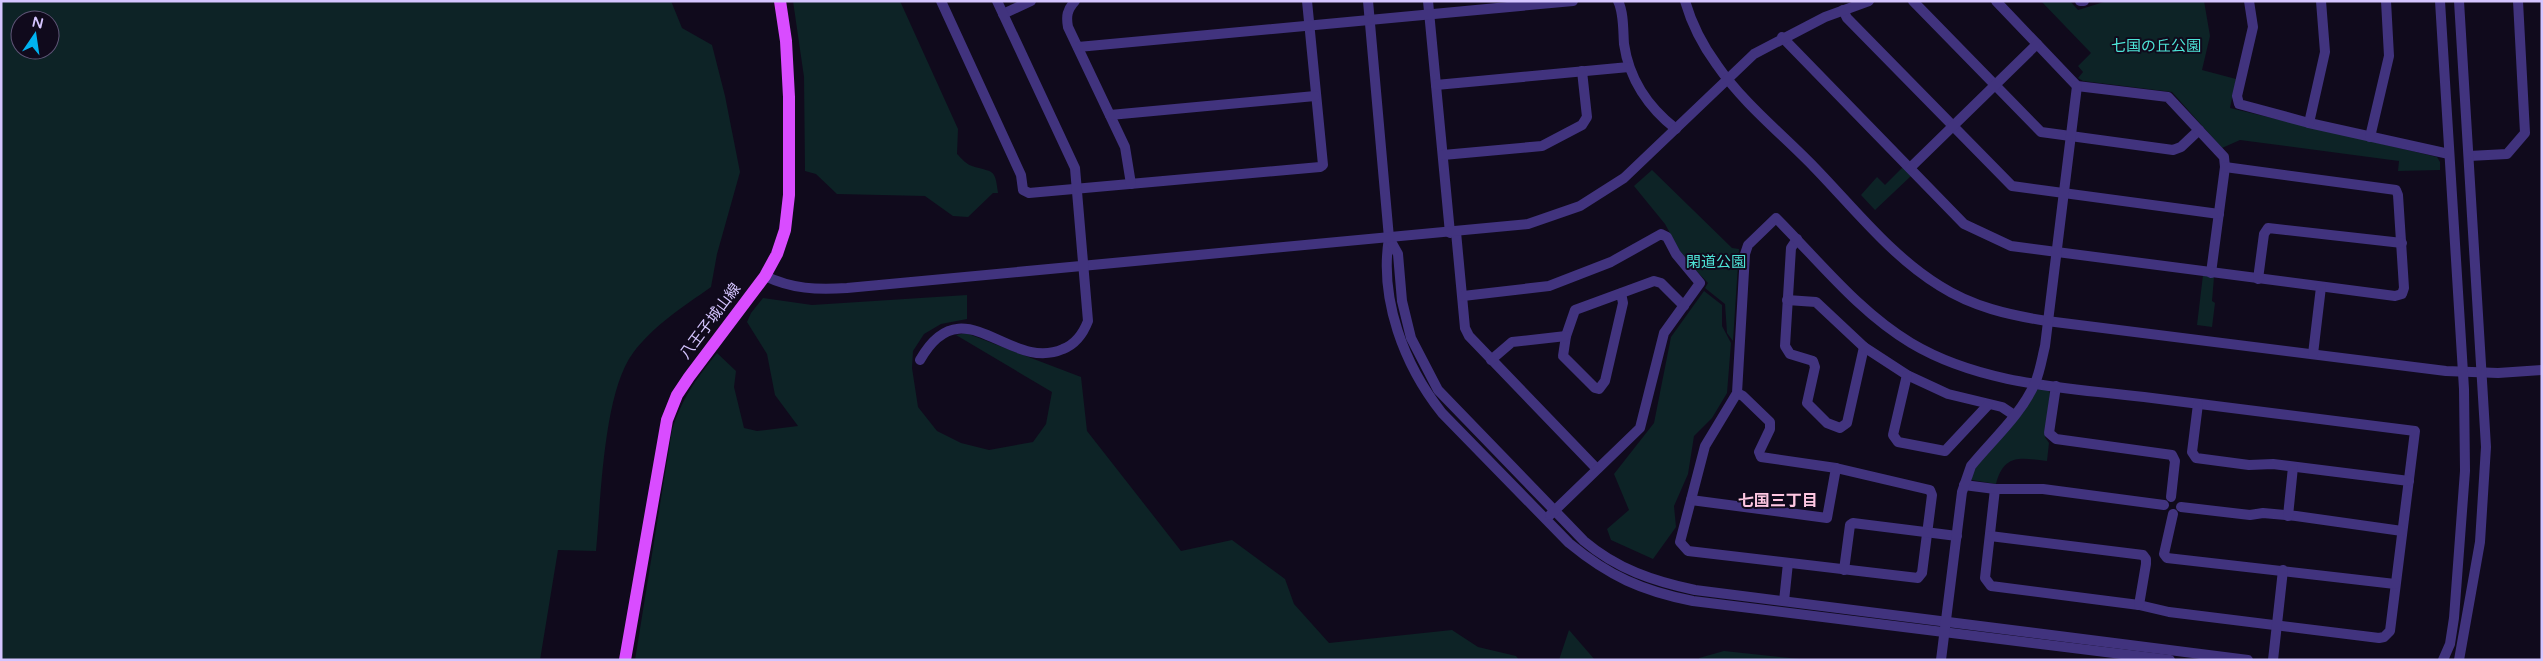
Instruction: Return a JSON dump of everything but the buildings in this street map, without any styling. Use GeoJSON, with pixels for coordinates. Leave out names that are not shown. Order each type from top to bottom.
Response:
{"type":"FeatureCollection","features":[{"type":"Feature","properties":{"kind":"main road","name":"八王子城山線"},"geometry":{"type":"LineString","coordinates":[[625,660],[667,420],[677,395],[765,276],[782,242],[790,195],[788,70],[780,1]]}},
{"type":"Feature","properties":{"kind":"street"},"geometry":{"type":"LineString","coordinates":[[940,1],[1021,175],[1024,190],[1029,193],[1320,167],[1323,164],[1307,1]]}},
{"type":"Feature","properties":{"kind":"street"},"geometry":{"type":"LineString","coordinates":[[920,360],[928,345],[937,336],[956,328],[968,328],[1042,354],[1070,346],[1085,329],[1089,316],[1077,190],[1072,161],[997,1]]}},
{"type":"Feature","properties":{"kind":"street"},"geometry":{"type":"LineString","coordinates":[[1003,14],[1031,1]]}},
{"type":"Feature","properties":{"kind":"street"},"geometry":{"type":"LineString","coordinates":[[1075,1],[1069,7],[1066,17],[1068,28],[1125,147],[1131,184]]}},
{"type":"Feature","properties":{"kind":"street"},"geometry":{"type":"LineString","coordinates":[[1368,1],[1390,238],[1398,254],[1402,301],[1411,338],[1438,390],[1550,515],[1569,543],[1592,562],[1631,583],[1666,595],[1693,601],[1945,626],[2248,660]]}},
{"type":"Feature","properties":{"kind":"street"},"geometry":{"type":"LineString","coordinates":[[1428,1],[1443,155],[1465,328],[1473,342],[1596,468]]}},
{"type":"Feature","properties":{"kind":"street"},"geometry":{"type":"LineString","coordinates":[[1078,47],[1430,14],[1479,5],[1573,1]]}},
{"type":"Feature","properties":{"kind":"street"},"geometry":{"type":"LineString","coordinates":[[1618,1],[1629,67],[1647,100],[1676,129]]}},
{"type":"Feature","properties":{"kind":"street"},"geometry":{"type":"LineString","coordinates":[[1685,1],[1701,41],[1727,78],[1880,234],[1924,276],[1958,297],[1978,306],[2001,313],[2047,321],[2463,372],[2542,370]]}},
{"type":"Feature","properties":{"kind":"street"},"geometry":{"type":"LineString","coordinates":[[765,276],[793,287],[817,290],[1453,233],[1528,224],[1580,206],[1624,178],[1750,56],[1782,38],[1843,10],[1869,1]]}},
{"type":"Feature","properties":{"kind":"street"},"geometry":{"type":"LineString","coordinates":[[1913,1],[2041,132],[2070,138],[2173,150],[2181,147],[2199,130]]}},
{"type":"Feature","properties":{"kind":"street"},"geometry":{"type":"LineString","coordinates":[[1996,1],[2077,86],[2168,97],[2224,157],[2225,167],[2211,273]]}},
{"type":"Feature","properties":{"kind":"street"},"geometry":{"type":"LineString","coordinates":[[2249,1],[2253,27],[2237,96],[2239,104],[2309,123],[2449,154]]}},
{"type":"Feature","properties":{"kind":"street"},"geometry":{"type":"LineString","coordinates":[[2309,123],[2325,52],[2320,1]]}},
{"type":"Feature","properties":{"kind":"street"},"geometry":{"type":"LineString","coordinates":[[2370,136],[2389,56],[2386,1]]}},
{"type":"Feature","properties":{"kind":"street"},"geometry":{"type":"LineString","coordinates":[[2440,1],[2463,372],[2466,452],[2463,510],[2452,631],[2447,653],[2443,660]]}},
{"type":"Feature","properties":{"kind":"street"},"geometry":{"type":"LineString","coordinates":[[2459,1],[2483,372],[2486,447],[2480,542],[2459,660]]}},
{"type":"Feature","properties":{"kind":"street"},"geometry":{"type":"LineString","coordinates":[[2469,156],[2506,154],[2525,133],[2518,1]]}},
{"type":"Feature","properties":{"kind":"street"},"geometry":{"type":"LineString","coordinates":[[1843,10],[1847,18],[2012,186],[2219,214]]}},
{"type":"Feature","properties":{"kind":"street"},"geometry":{"type":"LineString","coordinates":[[1782,38],[1967,226],[2017,248],[2399,296],[2404,288],[2402,243],[2398,194],[2393,189],[2225,167]]}},
{"type":"Feature","properties":{"kind":"street"},"geometry":{"type":"LineString","coordinates":[[1910,168],[2037,44]]}},
{"type":"Feature","properties":{"kind":"street"},"geometry":{"type":"LineString","coordinates":[[1436,85],[1629,67]]}},
{"type":"Feature","properties":{"kind":"street"},"geometry":{"type":"LineString","coordinates":[[1443,155],[1542,146],[1582,125],[1587,117],[1582,71]]}},
{"type":"Feature","properties":{"kind":"street"},"geometry":{"type":"LineString","coordinates":[[1941,660],[1964,484],[1971,466],[2014,415],[2035,382],[2045,346],[2077,86]]}},
{"type":"Feature","properties":{"kind":"street"},"geometry":{"type":"LineString","coordinates":[[1110,115],[1315,96]]}},
{"type":"Feature","properties":{"kind":"street"},"geometry":{"type":"LineString","coordinates":[[1737,393],[1743,396],[1770,422],[1770,429],[1759,452],[1761,457],[1836,468],[1928,488],[1932,495],[1922,573],[1918,578],[1688,551],[1684,549],[1680,542],[1705,446],[1737,393],[1746,250],[1776,218],[1883,324],[1934,356],[1975,371],[2056,386],[2415,431],[2390,631],[2384,637],[2169,612],[2139,605],[1991,586],[1984,578],[1995,489]]}},
{"type":"Feature","properties":{"kind":"street"},"geometry":{"type":"LineString","coordinates":[[2258,278],[2264,234],[2268,228],[2402,243]]}},
{"type":"Feature","properties":{"kind":"street"},"geometry":{"type":"LineString","coordinates":[[1462,296],[1550,286],[1611,262],[1661,234],[1667,237],[1676,254],[1700,283],[1662,337],[1640,428],[1596,468],[1550,515]]}},
{"type":"Feature","properties":{"kind":"street"},"geometry":{"type":"LineString","coordinates":[[1797,239],[1791,248],[1786,349],[1790,354],[1813,360],[1815,367],[1807,403],[1833,427],[1840,428],[1848,423],[1864,346]]}},
{"type":"Feature","properties":{"kind":"street"},"geometry":{"type":"LineString","coordinates":[[1621,293],[1623,303],[1605,381],[1599,389],[1591,386],[1564,360],[1563,352],[1566,336],[1575,310],[1621,293],[1656,281],[1684,306]]}},
{"type":"Feature","properties":{"kind":"street"},"geometry":{"type":"LineString","coordinates":[[2313,354],[2321,287]]}},
{"type":"Feature","properties":{"kind":"street"},"geometry":{"type":"LineString","coordinates":[[1787,300],[1816,302],[1864,346],[1907,375],[1948,394],[2006,409],[2014,415]]}},
{"type":"Feature","properties":{"kind":"street"},"geometry":{"type":"LineString","coordinates":[[1491,360],[1512,342],[1566,336]]}},
{"type":"Feature","properties":{"kind":"street"},"geometry":{"type":"LineString","coordinates":[[1907,375],[1892,435],[1898,442],[1945,451],[1988,405]]}},
{"type":"Feature","properties":{"kind":"street"},"geometry":{"type":"LineString","coordinates":[[2056,386],[2049,432],[2051,436],[2056,439],[2172,455],[2175,461],[2171,497]]}},
{"type":"Feature","properties":{"kind":"street"},"geometry":{"type":"LineString","coordinates":[[2198,404],[2192,452],[2194,457],[2249,465],[2293,467],[2409,481]]}},
{"type":"Feature","properties":{"kind":"street"},"geometry":{"type":"LineString","coordinates":[[2288,516],[2293,467]]}},
{"type":"Feature","properties":{"kind":"street"},"geometry":{"type":"LineString","coordinates":[[1691,500],[1827,518],[1836,468]]}},
{"type":"Feature","properties":{"kind":"street"},"geometry":{"type":"LineString","coordinates":[[1964,484],[1995,489],[2043,489],[2164,505]]}},
{"type":"Feature","properties":{"kind":"street"},"geometry":{"type":"LineString","coordinates":[[2171,497],[2166,500],[2164,505],[2166,512],[2177,510],[2288,516],[2402,531]]}},
{"type":"Feature","properties":{"kind":"street"},"geometry":{"type":"LineString","coordinates":[[2171,497],[2179,500],[2164,554],[2167,558],[2243,568],[2260,567],[2395,584]]}},
{"type":"Feature","properties":{"kind":"street"},"geometry":{"type":"LineString","coordinates":[[1550,515],[1593,549],[1634,573],[1656,581],[1695,590],[1784,601],[2170,660]]}},
{"type":"Feature","properties":{"kind":"street"},"geometry":{"type":"LineString","coordinates":[[1844,570],[1850,525],[1853,522],[1956,536]]}},
{"type":"Feature","properties":{"kind":"street"},"geometry":{"type":"LineString","coordinates":[[1990,536],[2143,556],[2146,559],[2146,564],[2139,605]]}},
{"type":"Feature","properties":{"kind":"street"},"geometry":{"type":"LineString","coordinates":[[1784,601],[1788,563]]}},
{"type":"Feature","properties":{"kind":"street"},"geometry":{"type":"LineString","coordinates":[[2273,660],[2284,570]]}},
{"type":"Feature","properties":{"kind":"green space"},"geometry":{"type":"Polygon","coordinates":[[[1,1],[671,1],[682,28],[712,45],[725,96],[740,172],[717,254],[711,287],[669,317],[650,334],[633,353],[623,371],[609,420],[596,551],[558,550],[540,660],[1,660],[1,1]]]}},
{"type":"Feature","properties":{"kind":"green space"},"geometry":{"type":"Polygon","coordinates":[[[793,1],[900,1],[958,129],[957,154],[970,165],[992,172],[996,179],[998,193],[993,193],[968,217],[953,216],[925,196],[837,194],[816,174],[805,171],[804,77],[793,1]]]}},
{"type":"Feature","properties":{"kind":"green space","name":"七国の丘公園"},"geometry":{"type":"Polygon","coordinates":[[[2041,1],[2070,1],[2078,10],[2107,1],[2204,1],[2210,36],[2202,70],[2236,79],[2230,108],[2437,157],[2440,162],[2440,170],[2398,171],[2399,161],[2240,140],[2222,148],[2172,92],[2083,81],[2078,78],[2083,72],[2078,66],[2091,53],[2041,1]]]}},
{"type":"Feature","properties":{"kind":"green space"},"geometry":{"type":"Polygon","coordinates":[[[1903,167],[1912,175],[1875,210],[1861,195],[1877,177],[1885,185],[1903,167]]]}},
{"type":"Feature","properties":{"kind":"green space","name":"閑道公園"},"geometry":{"type":"Polygon","coordinates":[[[1652,170],[1732,248],[1739,249],[1733,341],[1727,333],[1725,304],[1705,288],[1708,283],[1683,257],[1665,224],[1634,186],[1652,170]]]}},
{"type":"Feature","properties":{"kind":"green space"},"geometry":{"type":"Polygon","coordinates":[[[2203,275],[2214,277],[2212,301],[2215,303],[2212,327],[2197,325],[2203,275]]]}},
{"type":"Feature","properties":{"kind":"green space"},"geometry":{"type":"Polygon","coordinates":[[[1704,291],[1722,305],[1722,326],[1731,343],[1727,393],[1712,418],[1694,436],[1688,474],[1674,506],[1676,527],[1653,559],[1611,540],[1607,529],[1629,510],[1614,474],[1654,423],[1671,337],[1704,291]]]}},
{"type":"Feature","properties":{"kind":"green space"},"geometry":{"type":"Polygon","coordinates":[[[967,295],[967,319],[941,324],[924,334],[913,351],[912,368],[918,407],[937,431],[961,443],[989,450],[1033,442],[1046,424],[1052,392],[956,335],[966,333],[1081,377],[1087,431],[1181,551],[1232,540],[1285,579],[1294,604],[1329,643],[1452,630],[1478,647],[1516,656],[1519,660],[635,660],[672,430],[680,408],[696,380],[717,353],[736,371],[734,387],[744,428],[757,431],[798,426],[775,395],[767,354],[747,322],[751,313],[763,298],[812,305],[967,295]]]}},
{"type":"Feature","properties":{"kind":"green space"},"geometry":{"type":"Polygon","coordinates":[[[2047,388],[2050,393],[2045,437],[2049,443],[2047,461],[2022,459],[2009,462],[1999,474],[1996,484],[1972,480],[1972,472],[2036,390],[2047,388]]]}},
{"type":"Feature","properties":{"kind":"green space"},"geometry":{"type":"Polygon","coordinates":[[[1569,630],[1595,660],[1559,660],[1569,630]]]}},
{"type":"Feature","properties":{"kind":"green space"},"geometry":{"type":"Polygon","coordinates":[[[1724,651],[1809,660],[1699,660],[1699,658],[1724,651]]]}},
{"type":"Feature","properties":{"kind":"district","name":"七国三丁目"},"geometry":{"type":"Point","coordinates":[1778,500]}}]}
